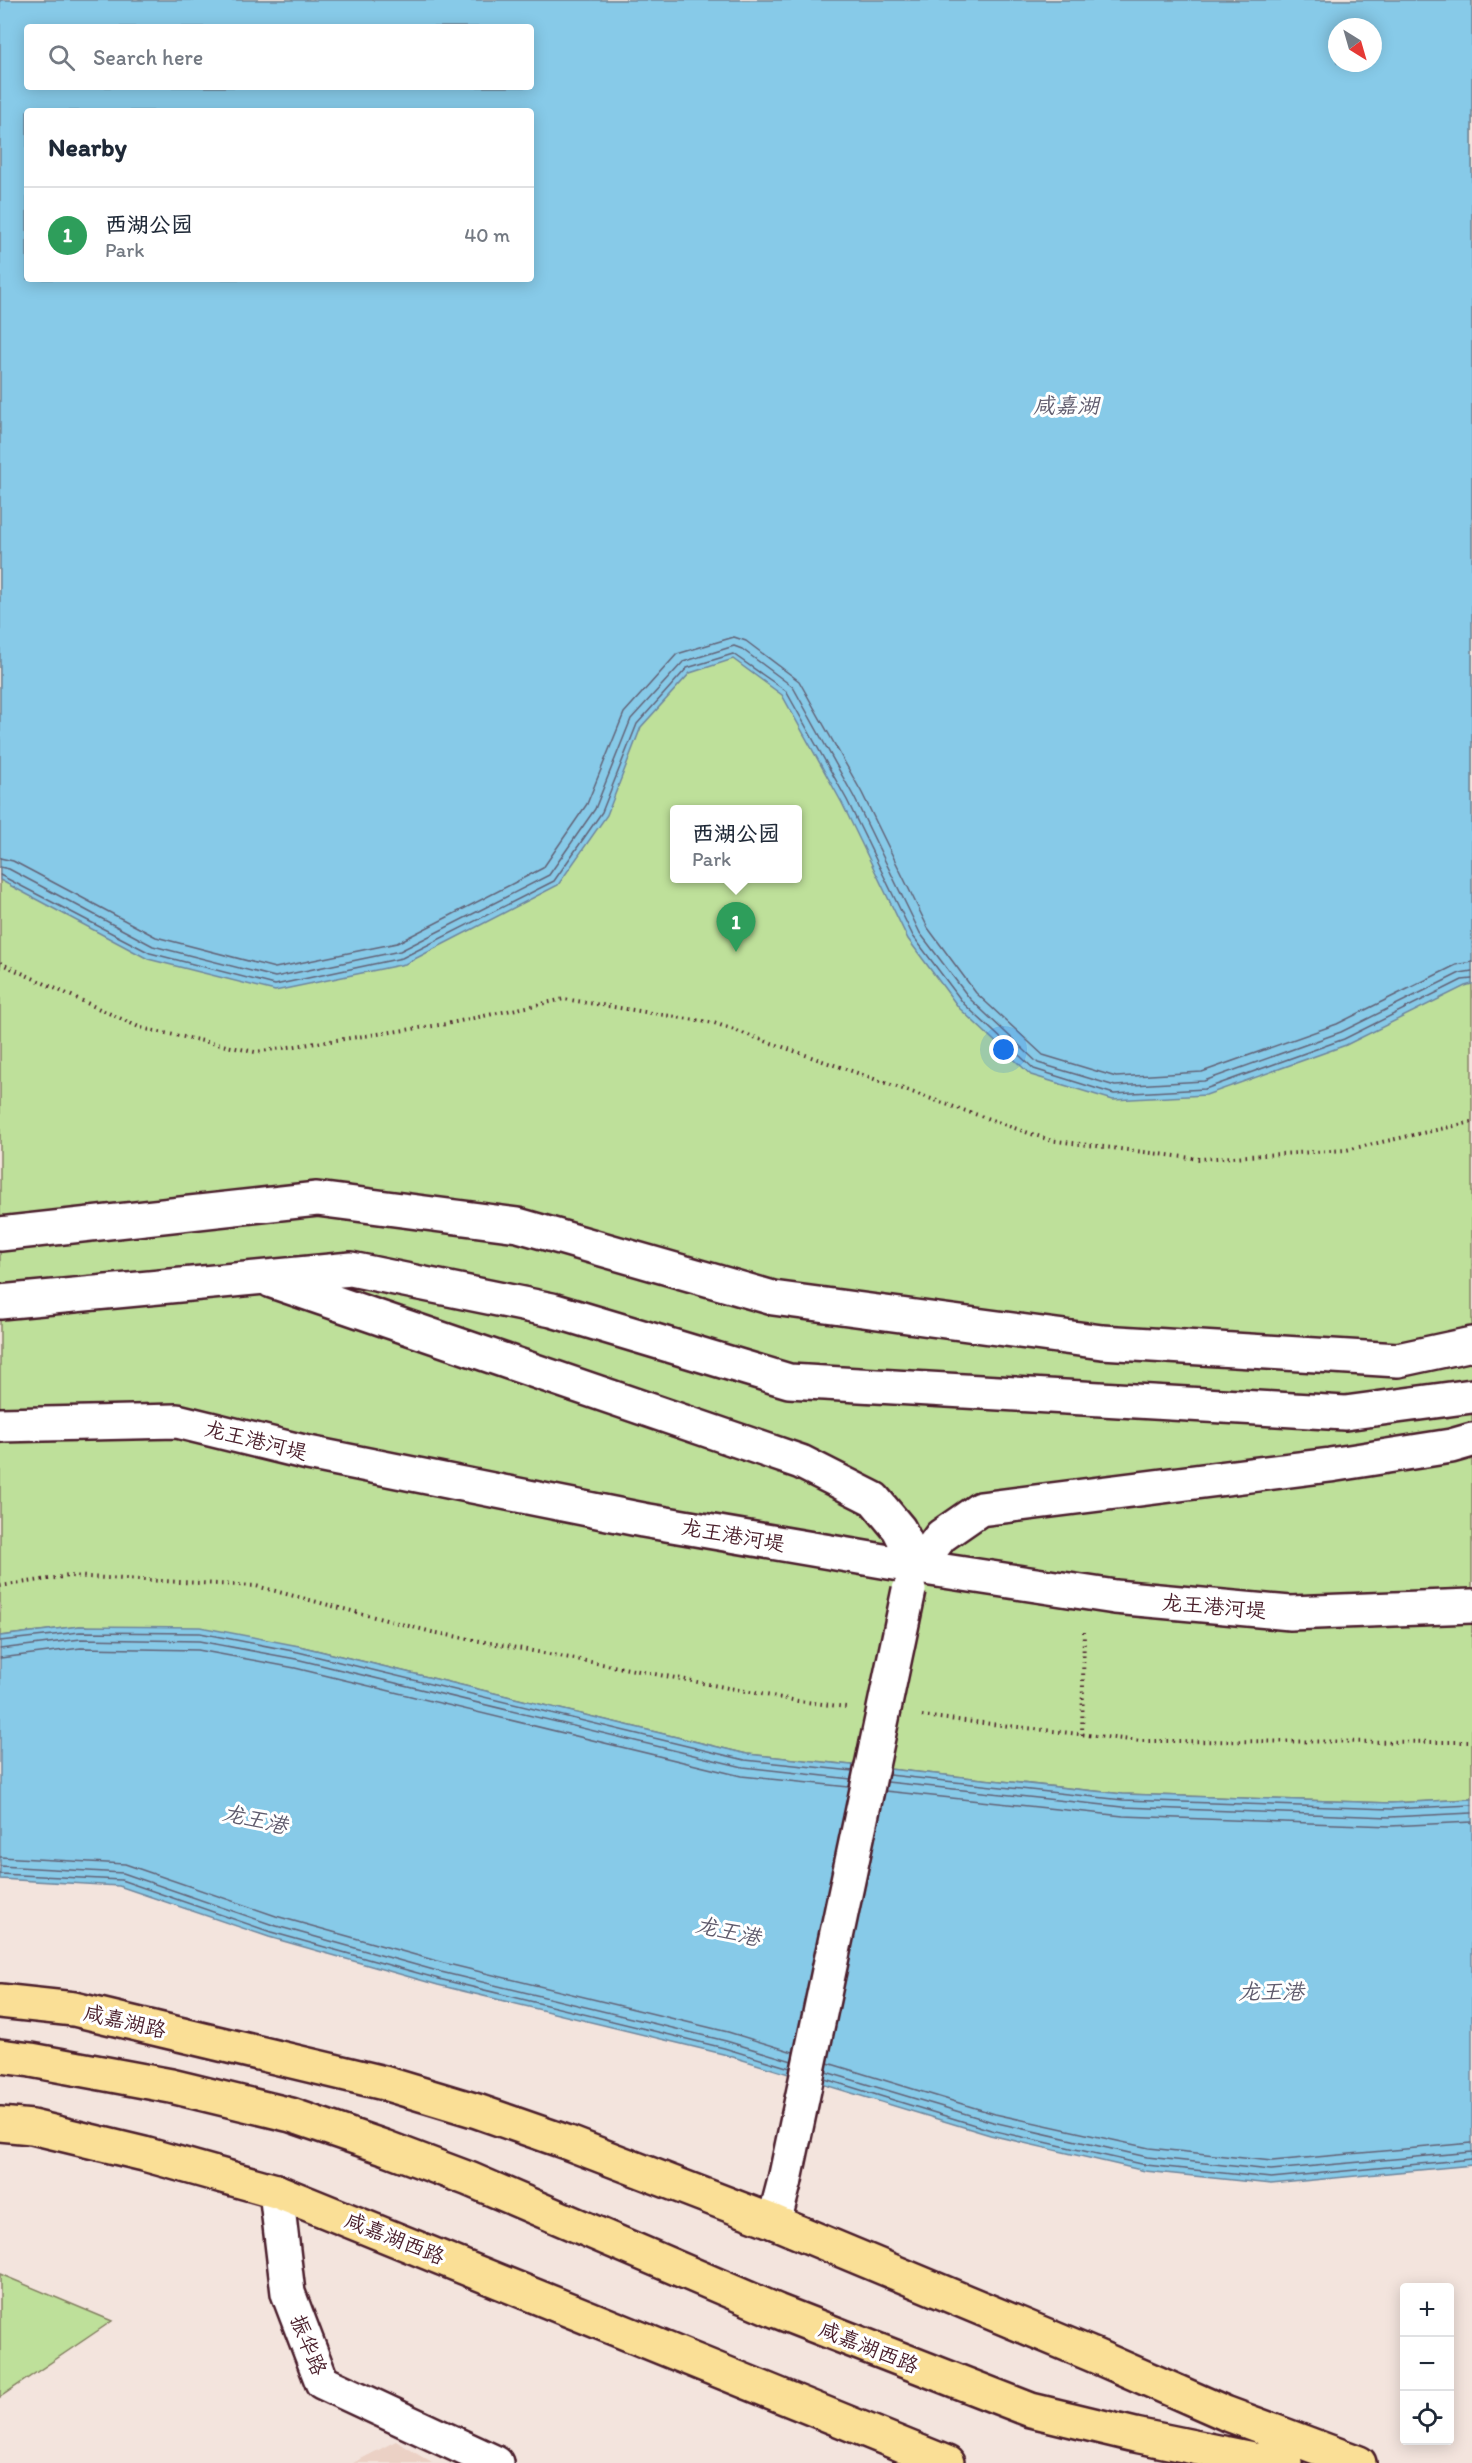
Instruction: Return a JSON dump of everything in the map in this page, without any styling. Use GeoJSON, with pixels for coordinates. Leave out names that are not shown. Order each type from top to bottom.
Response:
{"type":"FeatureCollection","features":[{"type":"Feature","properties":{"kind":"main road","name":"咸嘉湖路"},"geometry":{"type":"LineString","coordinates":[[0,2001],[74,2009],[384,2083],[477,2111],[566,2142],[774,2222],[1082,2351],[1215,2410],[1359,2463]]}},
{"type":"Feature","properties":{"kind":"main road","name":"咸嘉湖西路"},"geometry":{"type":"LineString","coordinates":[[0,2056],[171,2086],[291,2115],[469,2179],[777,2311],[1031,2410],[1135,2435],[1252,2459],[1285,2463]]}},
{"type":"Feature","properties":{"kind":"main road","name":"咸嘉湖西路"},"geometry":{"type":"LineString","coordinates":[[0,2124],[32,2127],[133,2151],[276,2191],[947,2463]]}},
{"type":"Feature","properties":{"kind":"street"},"geometry":{"type":"LineString","coordinates":[[0,1234],[317,1199],[518,1225],[773,1298],[1102,1342],[1398,1360],[1472,1344]]}},
{"type":"Feature","properties":{"kind":"street"},"geometry":{"type":"LineString","coordinates":[[0,1302],[351,1269],[552,1310],[789,1381],[1345,1413],[1472,1396]]}},
{"type":"Feature","properties":{"kind":"street"},"geometry":{"type":"LineString","coordinates":[[262,1278],[801,1462],[874,1499],[899,1529],[913,1579]]}},
{"type":"Feature","properties":{"kind":"street","name":"龙王港河堤"},"geometry":{"type":"LineString","coordinates":[[0,1425],[177,1420],[308,1453],[632,1518],[913,1579],[1290,1613],[1472,1606]]}},
{"type":"Feature","properties":{"kind":"street"},"geometry":{"type":"LineString","coordinates":[[774,2222],[785,2180],[913,1579],[941,1536],[980,1509],[1330,1465],[1451,1446],[1472,1440]]}},
{"type":"Feature","properties":{"kind":"street","name":"振华路"},"geometry":{"type":"LineString","coordinates":[[276,2191],[288,2293],[322,2382],[496,2463]]}},
{"type":"Feature","properties":{"kind":"path"},"geometry":{"type":"LineString","coordinates":[[0,963],[141,1028],[255,1052],[446,1024],[564,999],[714,1023],[1048,1140],[1199,1159],[1346,1150],[1472,1122]]}},
{"type":"Feature","properties":{"kind":"path"},"geometry":{"type":"LineString","coordinates":[[0,1586],[69,1576],[256,1586],[432,1632],[798,1701],[854,1708]]}},
{"type":"Feature","properties":{"kind":"path"},"geometry":{"type":"LineString","coordinates":[[1082,1735],[1084,1593]]}},
{"type":"Feature","properties":{"kind":"path"},"geometry":{"type":"LineString","coordinates":[[921,1716],[1140,1741],[1472,1742]]}},
{"type":"Feature","properties":{"kind":"shaded area"},"geometry":{"type":"Polygon","coordinates":[[[396,2441],[432,2463],[353,2463],[396,2441]]]}},
{"type":"Feature","properties":{"kind":"green space"},"geometry":{"type":"Polygon","coordinates":[[[0,0],[1472,0],[1472,1799],[1391,1803],[1123,1794],[747,1754],[299,1646],[80,1626],[0,1636],[0,0]]]}},
{"type":"Feature","properties":{"kind":"green space"},"geometry":{"type":"Polygon","coordinates":[[[0,2274],[112,2321],[0,2397],[0,2274]]]}},
{"type":"Feature","properties":{"kind":"water","name":"咸嘉湖"},"geometry":{"type":"Polygon","coordinates":[[[0,0],[1472,0],[1472,984],[1346,1045],[1206,1095],[1113,1100],[1031,1075],[959,1008],[908,939],[842,803],[782,695],[733,659],[690,673],[641,727],[607,815],[558,885],[405,964],[275,991],[148,959],[0,880],[0,0]]]}},
{"type":"Feature","properties":{"kind":"water","name":"龙王港"},"geometry":{"type":"Polygon","coordinates":[[[80,1626],[200,1627],[299,1646],[747,1754],[1123,1794],[1391,1803],[1472,1799],[1472,2165],[1271,2184],[1145,2171],[990,2135],[723,2054],[438,1985],[269,1937],[119,1886],[0,1879],[0,1636],[80,1626]]]}},
{"type":"Feature","properties":{"kind":"place","name":"西湖公园"},"geometry":{"type":"Point","coordinates":[736,952]}}]}
